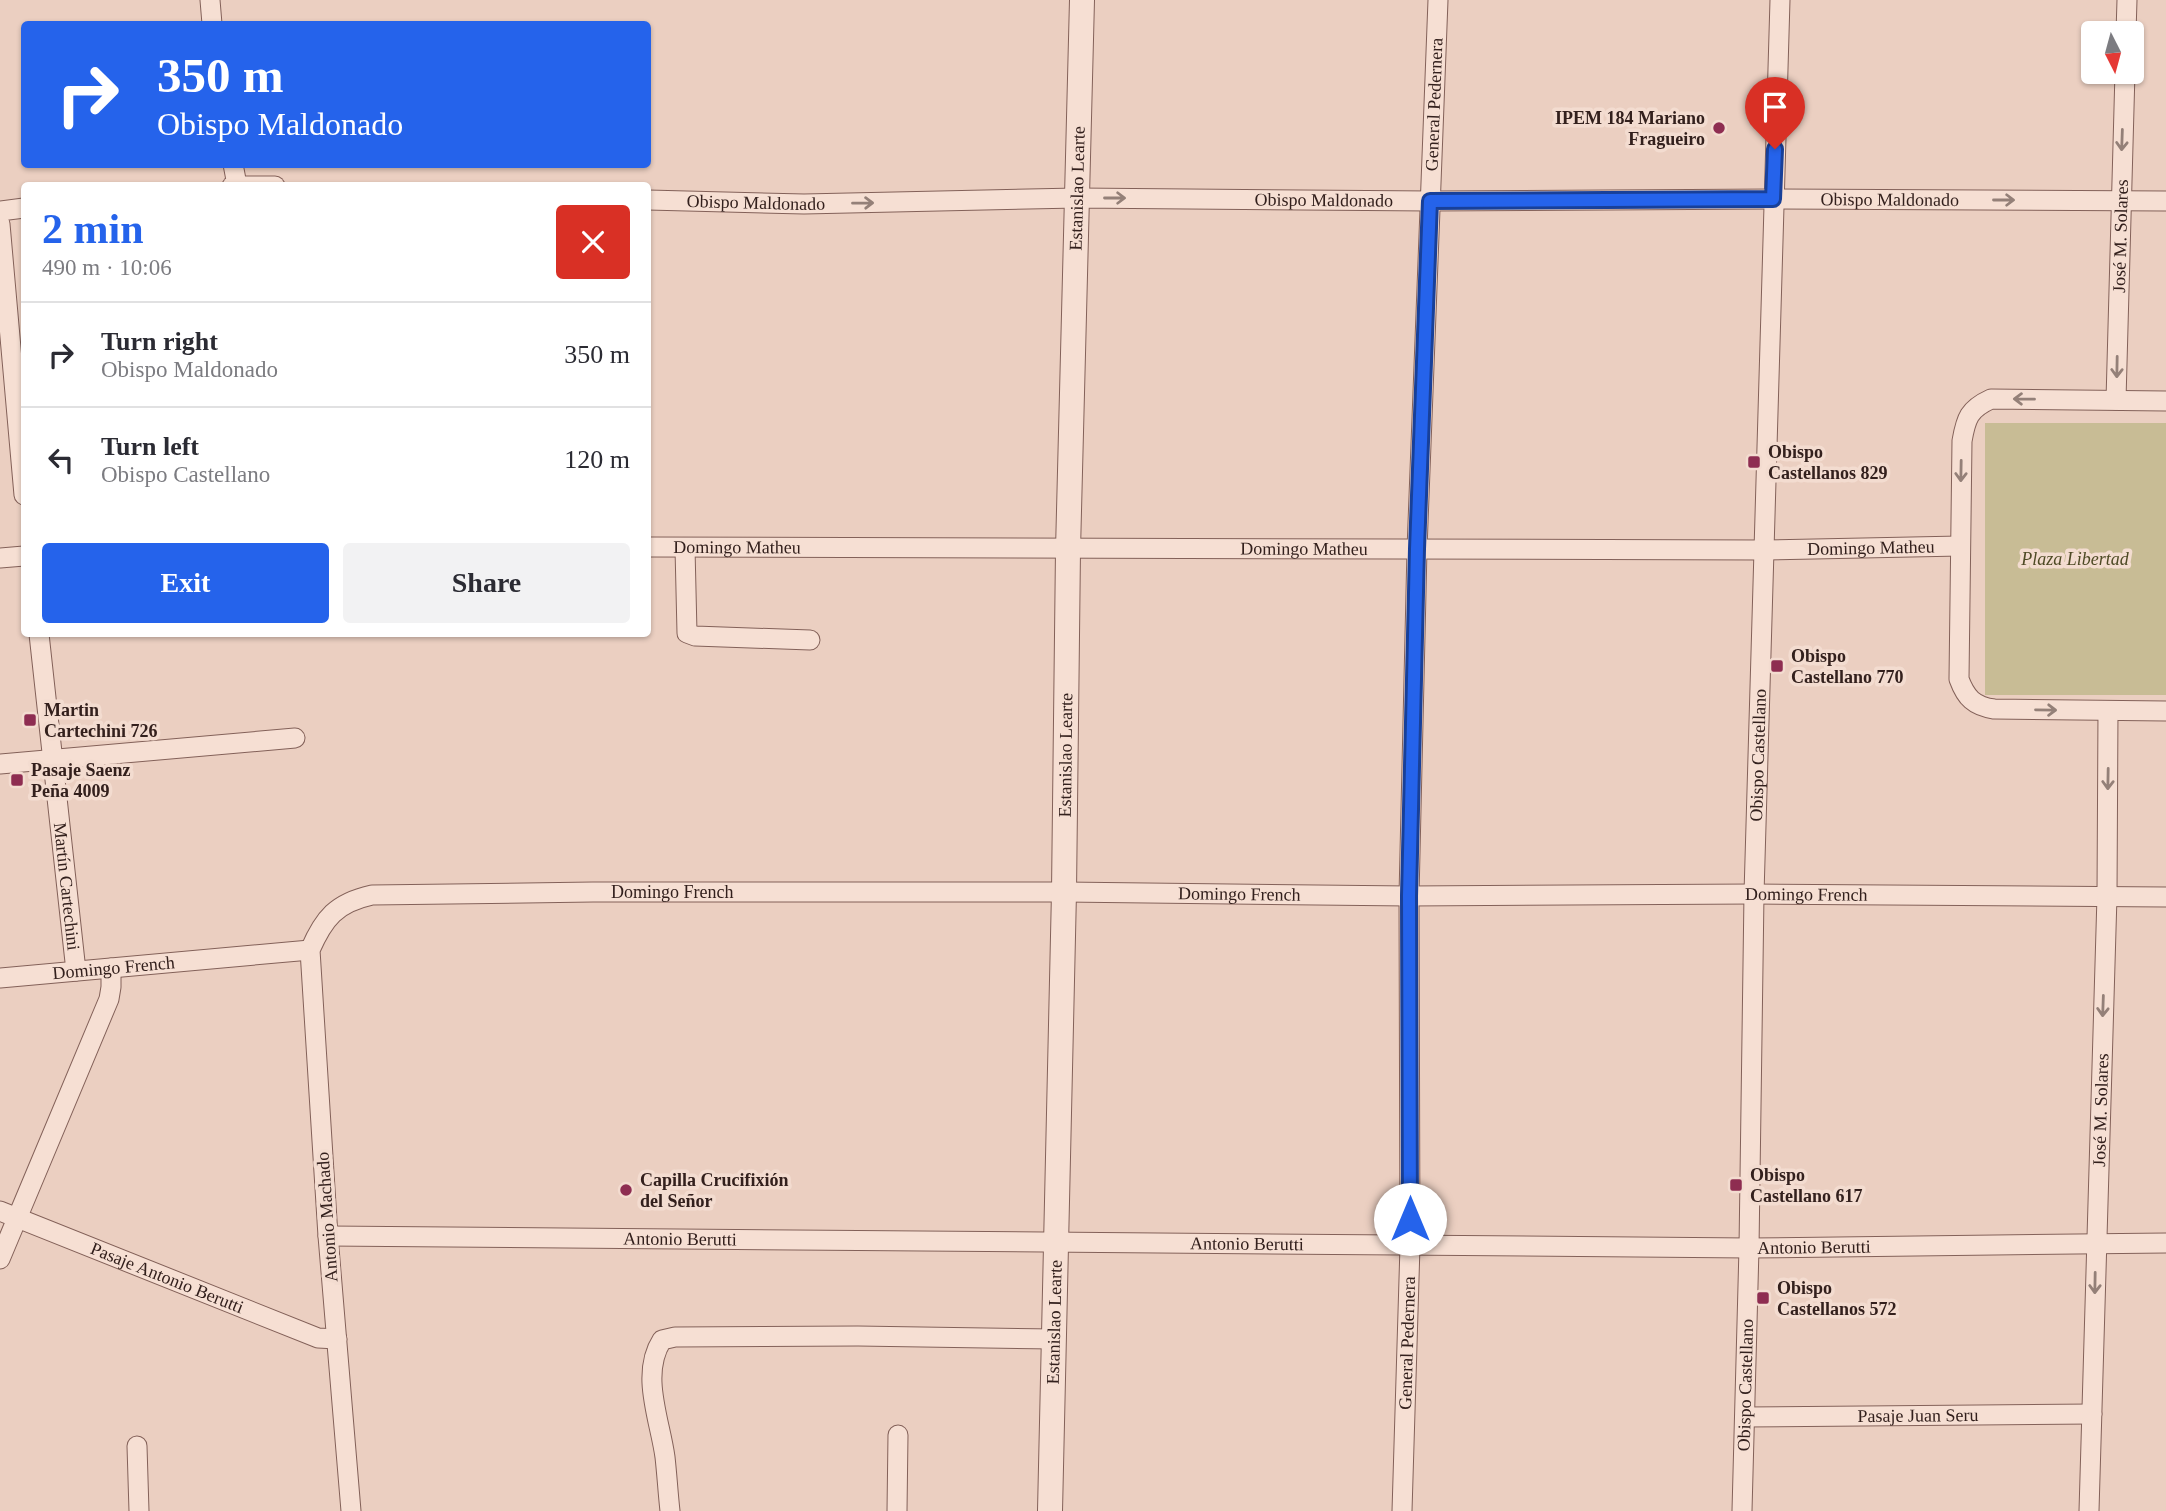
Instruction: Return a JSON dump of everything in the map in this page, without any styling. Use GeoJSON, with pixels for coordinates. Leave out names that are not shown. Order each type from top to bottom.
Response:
{"type":"FeatureCollection","features":[{"type":"Feature","properties":{"kind":"street"},"geometry":{"type":"LineString","coordinates":[[210,0],[212,21]]}},
{"type":"Feature","properties":{"kind":"street","name":"Estanislao Learte"},"geometry":{"type":"LineString","coordinates":[[1050,1511],[1064,892],[1068,550],[1082,0]]}},
{"type":"Feature","properties":{"kind":"street","name":"General Pedernera"},"geometry":{"type":"LineString","coordinates":[[1402,1511],[1410,1246],[1409,896],[1417,549],[1438,0]]}},
{"type":"Feature","properties":{"kind":"street","name":"Obispo Castellano"},"geometry":{"type":"LineString","coordinates":[[1742,1511],[1754,894],[1780,0]]}},
{"type":"Feature","properties":{"kind":"street"},"geometry":{"type":"LineString","coordinates":[[2126,21],[2127,0]]}},
{"type":"Feature","properties":{"kind":"street","name":"José M. Solares"},"geometry":{"type":"LineString","coordinates":[[2116,400],[2125,84]]}},
{"type":"Feature","properties":{"kind":"street","name":"Obispo Maldonado"},"geometry":{"type":"LineString","coordinates":[[651,200],[841,204],[1077,198],[2166,201]]}},
{"type":"Feature","properties":{"kind":"street"},"geometry":{"type":"LineString","coordinates":[[0,211],[21,208]]}},
{"type":"Feature","properties":{"kind":"street"},"geometry":{"type":"LineString","coordinates":[[0,224],[21,467]]}},
{"type":"Feature","properties":{"kind":"street"},"geometry":{"type":"LineString","coordinates":[[2166,401],[1991,399],[1976,406],[1965,421],[1962,441],[1959,679],[1964,695],[1978,706],[1994,709],[2166,711]]}},
{"type":"Feature","properties":{"kind":"street","name":"Domingo Matheu"},"geometry":{"type":"LineString","coordinates":[[651,547],[1763,551],[1960,546]]}},
{"type":"Feature","properties":{"kind":"street"},"geometry":{"type":"LineString","coordinates":[[685,548],[687,633],[695,636],[810,640]]}},
{"type":"Feature","properties":{"kind":"street"},"geometry":{"type":"LineString","coordinates":[[0,558],[21,556]]}},
{"type":"Feature","properties":{"kind":"street","name":"Martín Cartechini"},"geometry":{"type":"LineString","coordinates":[[39,637],[76,971]]}},
{"type":"Feature","properties":{"kind":"street","name":"José M. Solares"},"geometry":{"type":"LineString","coordinates":[[2089,1511],[2107,896],[2108,710]]}},
{"type":"Feature","properties":{"kind":"street"},"geometry":{"type":"LineString","coordinates":[[0,764],[295,737]]}},
{"type":"Feature","properties":{"kind":"street","name":"Domingo French"},"geometry":{"type":"LineString","coordinates":[[321,924],[344,904],[355,898],[372,895],[1064,892],[1409,896],[1754,894],[2166,897]]}},
{"type":"Feature","properties":{"kind":"street","name":"Antonio Machado"},"geometry":{"type":"LineString","coordinates":[[321,924],[310,950],[328,1236],[351,1511]]}},
{"type":"Feature","properties":{"kind":"street","name":"Domingo French"},"geometry":{"type":"LineString","coordinates":[[0,978],[310,950]]}},
{"type":"Feature","properties":{"kind":"street"},"geometry":{"type":"LineString","coordinates":[[0,1259],[8,1214],[108,999],[111,968]]}},
{"type":"Feature","properties":{"kind":"street","name":"Pasaje Antonio Berutti"},"geometry":{"type":"LineString","coordinates":[[8,1214],[318,1338],[337,1339]]}},
{"type":"Feature","properties":{"kind":"street","name":"Antonio Berutti"},"geometry":{"type":"LineString","coordinates":[[328,1236],[1749,1248],[2166,1243]]}},
{"type":"Feature","properties":{"kind":"street"},"geometry":{"type":"LineString","coordinates":[[670,1511],[664,1455],[653,1396],[652,1361],[662,1340],[845,1336],[1054,1339]]}},
{"type":"Feature","properties":{"kind":"street","name":"Pasaje Juan Seru"},"geometry":{"type":"LineString","coordinates":[[1745,1418],[2092,1414]]}},
{"type":"Feature","properties":{"kind":"street"},"geometry":{"type":"LineString","coordinates":[[897,1511],[898,1435]]}},
{"type":"Feature","properties":{"kind":"street"},"geometry":{"type":"LineString","coordinates":[[137,1446],[139,1511]]}},
{"type":"Feature","properties":{"kind":"green space","name":"Plaza Libertad"},"geometry":{"type":"Polygon","coordinates":[[[1985,423],[2166,423],[2166,695],[1985,695],[1985,423]]]}},
{"type":"Feature","properties":{"kind":"place","name":"IPEM 184 Mariano Fragueiro"},"geometry":{"type":"Point","coordinates":[1719,128]}},
{"type":"Feature","properties":{"kind":"place","name":"Obispo Castellanos 829"},"geometry":{"type":"Point","coordinates":[1754,462]}},
{"type":"Feature","properties":{"kind":"place","name":"Obispo Castellano 770"},"geometry":{"type":"Point","coordinates":[1777,666]}},
{"type":"Feature","properties":{"kind":"place","name":"Martin Cartechini 726"},"geometry":{"type":"Point","coordinates":[30,720]}},
{"type":"Feature","properties":{"kind":"place","name":"Pasaje Saenz Peña 4009"},"geometry":{"type":"Point","coordinates":[17,780]}},
{"type":"Feature","properties":{"kind":"place","name":"Obispo Castellano 617"},"geometry":{"type":"Point","coordinates":[1736,1185]}},
{"type":"Feature","properties":{"kind":"place","name":"Capilla Crucifixión del Señor"},"geometry":{"type":"Point","coordinates":[626,1190]}},
{"type":"Feature","properties":{"kind":"place","name":"Obispo Castellanos 572"},"geometry":{"type":"Point","coordinates":[1763,1298]}},
{"type":"Feature","properties":{"kind":"route"},"geometry":{"type":"LineString","coordinates":[[1410,1219],[1409,896],[1417,549],[1430,201],[1773,199],[1775,149]]}}]}
